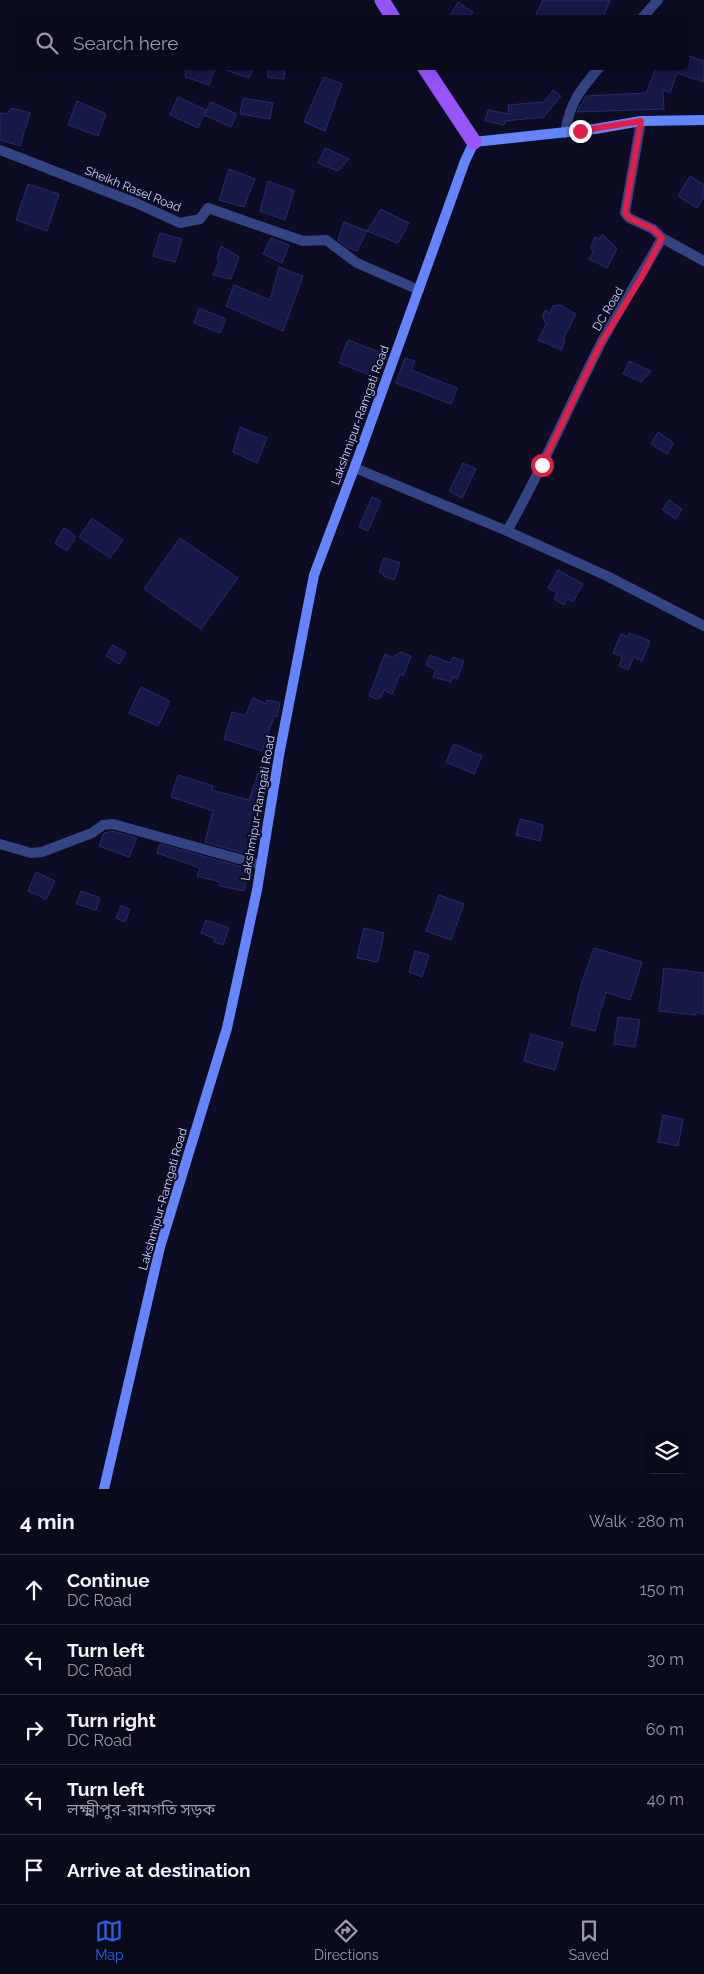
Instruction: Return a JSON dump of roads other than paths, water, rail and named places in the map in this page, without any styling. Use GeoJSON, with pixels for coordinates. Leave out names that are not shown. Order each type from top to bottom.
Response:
{"type":"FeatureCollection","features":[{"type":"Feature","properties":{"kind":"main road"},"geometry":{"type":"LineString","coordinates":[[382,0],[391,15]]}},
{"type":"Feature","properties":{"kind":"main road"},"geometry":{"type":"LineString","coordinates":[[426,70],[474,142],[565,133],[641,121],[704,120]]}},
{"type":"Feature","properties":{"kind":"main road","name":"Lakshmipur-Ramgati Road"},"geometry":{"type":"LineString","coordinates":[[104,1489],[160,1247],[227,1028],[261,865],[280,750],[314,575],[355,468],[465,161],[474,142]]}},
{"type":"Feature","properties":{"kind":"street"},"geometry":{"type":"LineString","coordinates":[[645,15],[658,0]]}},
{"type":"Feature","properties":{"kind":"street"},"geometry":{"type":"LineString","coordinates":[[565,133],[573,100],[597,70]]}},
{"type":"Feature","properties":{"kind":"street"},"geometry":{"type":"LineString","coordinates":[[641,121],[625,213],[629,218],[653,229],[662,238],[704,261]]}},
{"type":"Feature","properties":{"kind":"street","name":"Sheikh Rasel Road"},"geometry":{"type":"LineString","coordinates":[[0,150],[136,203],[180,223],[200,219],[208,208],[303,241],[326,240],[356,263],[419,290]]}},
{"type":"Feature","properties":{"kind":"street","name":"DC Road"},"geometry":{"type":"LineString","coordinates":[[507,531],[526,499],[600,345],[641,278],[662,238]]}},
{"type":"Feature","properties":{"kind":"street"},"geometry":{"type":"LineString","coordinates":[[355,468],[507,531],[607,576],[704,626]]}},
{"type":"Feature","properties":{"kind":"street"},"geometry":{"type":"LineString","coordinates":[[0,844],[31,853],[42,852],[92,833],[103,825],[114,824],[261,865]]}}]}
